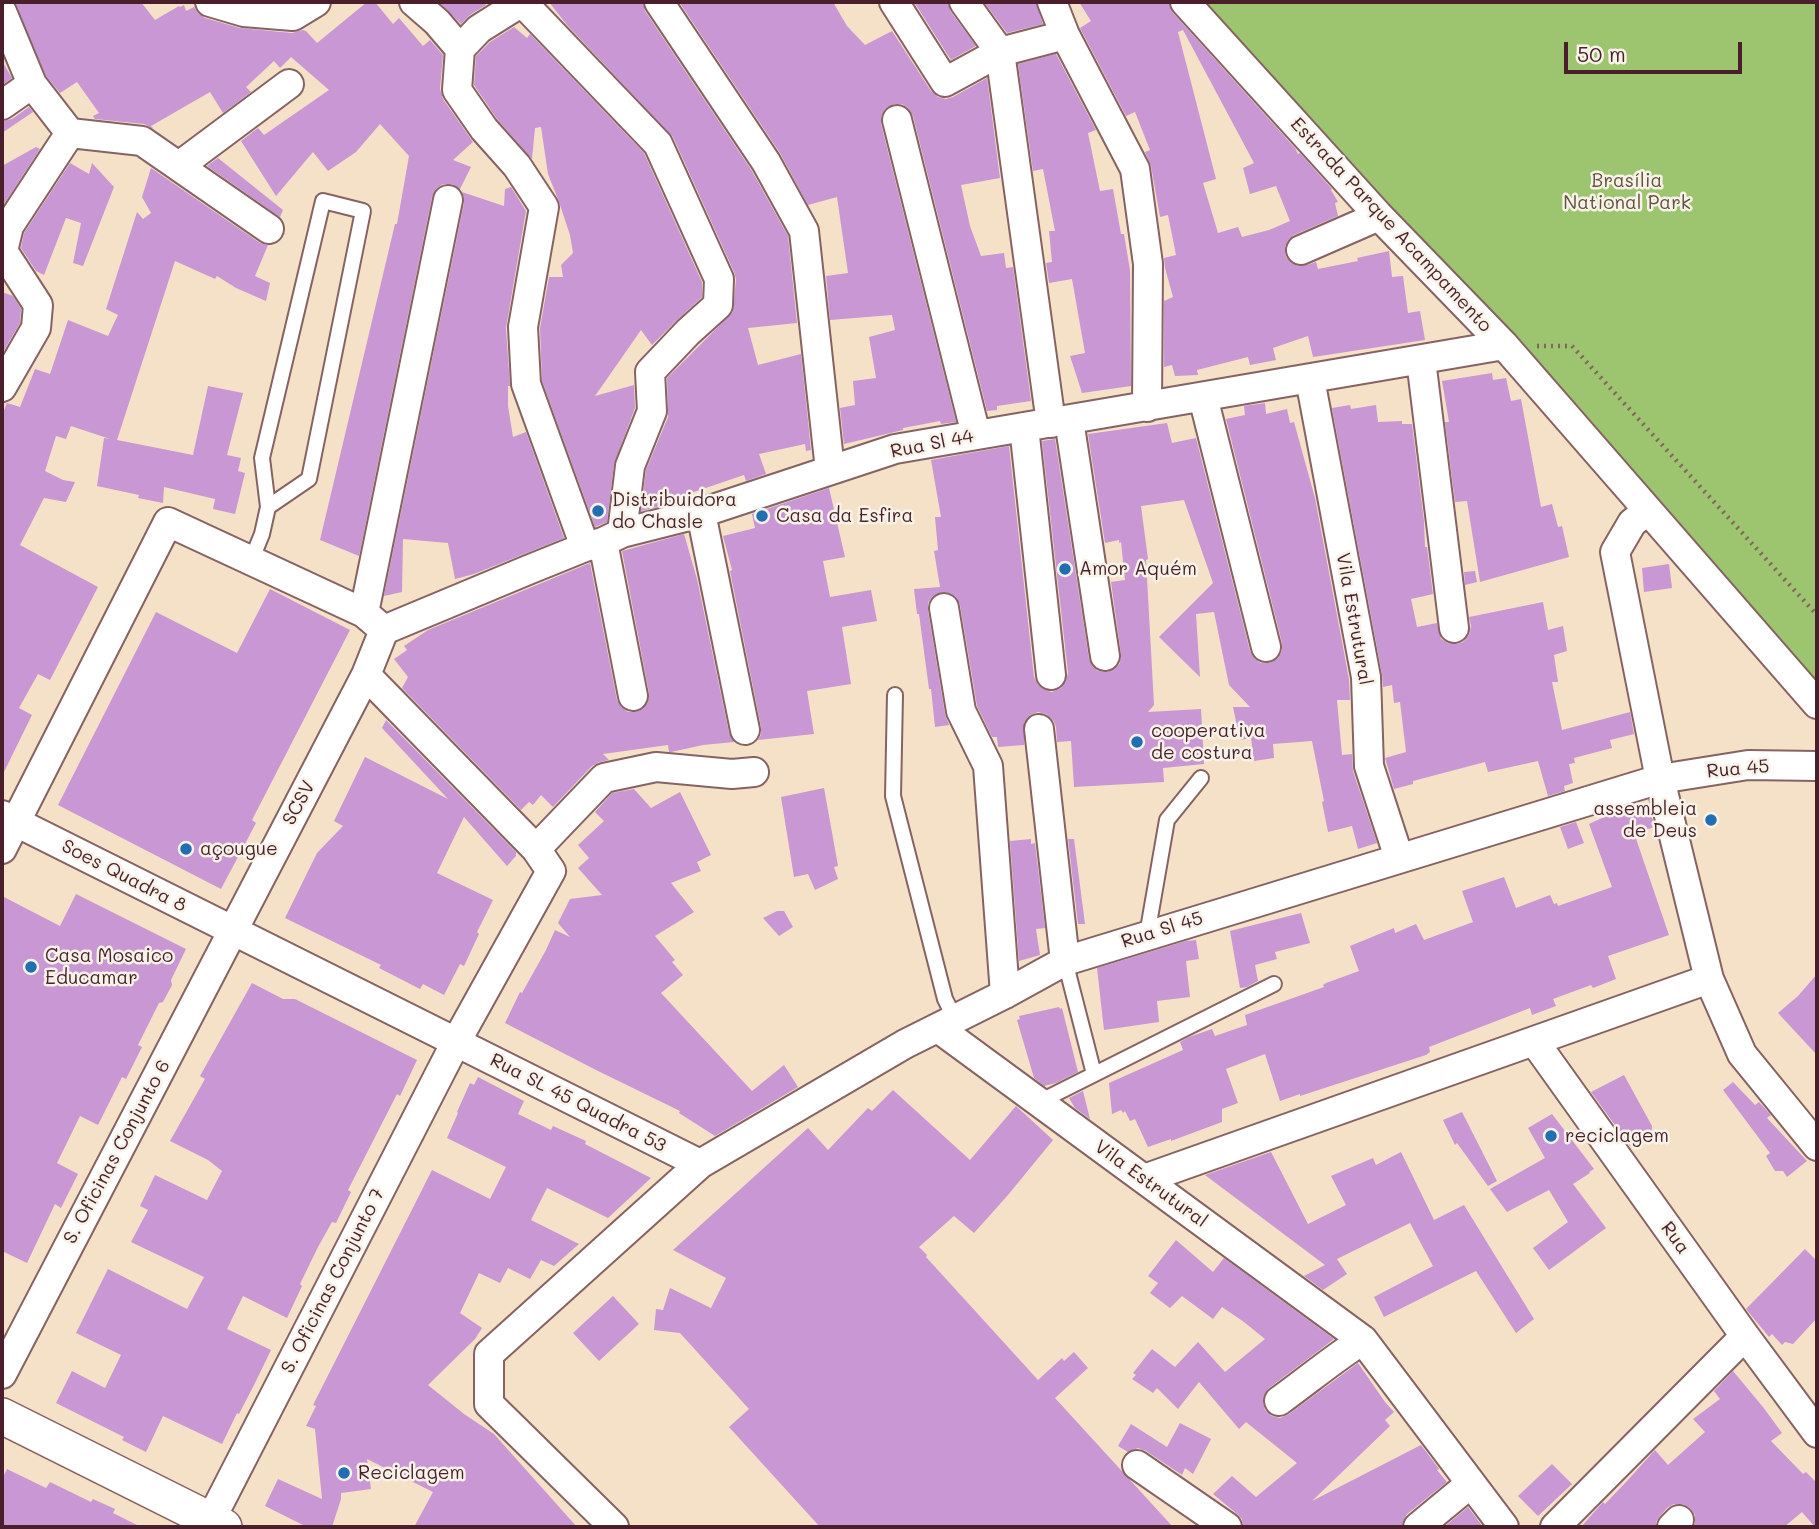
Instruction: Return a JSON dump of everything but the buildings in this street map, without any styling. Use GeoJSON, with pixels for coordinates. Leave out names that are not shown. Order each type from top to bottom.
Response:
{"type":"FeatureCollection","features":[{"type":"Feature","properties":{"kind":"street"},"geometry":{"type":"LineString","coordinates":[[210,2],[244,12],[293,16],[316,2]]}},
{"type":"Feature","properties":{"kind":"street"},"geometry":{"type":"LineString","coordinates":[[414,2],[437,22],[460,49]]}},
{"type":"Feature","properties":{"kind":"street"},"geometry":{"type":"LineString","coordinates":[[603,541],[652,411],[650,372],[718,305],[719,279],[658,144],[522,2],[480,29],[460,49],[457,90],[484,129],[517,166],[544,207],[523,327],[526,384],[603,541],[633,696]]}},
{"type":"Feature","properties":{"kind":"street"},"geometry":{"type":"LineString","coordinates":[[659,2],[766,162],[804,231],[830,471]]}},
{"type":"Feature","properties":{"kind":"street"},"geometry":{"type":"LineString","coordinates":[[894,2],[945,82],[1000,52],[1065,35]]}},
{"type":"Feature","properties":{"kind":"street"},"geometry":{"type":"LineString","coordinates":[[964,2],[1000,52],[1048,423],[1105,656]]}},
{"type":"Feature","properties":{"kind":"street"},"geometry":{"type":"LineString","coordinates":[[1052,2],[1065,35],[1135,169],[1148,264],[1147,407]]}},
{"type":"Feature","properties":{"kind":"street","name":"Estrada Parque Acampamento"},"geometry":{"type":"LineString","coordinates":[[1185,2],[1379,216],[1504,345]]}},
{"type":"Feature","properties":{"kind":"street"},"geometry":{"type":"LineString","coordinates":[[2,12],[32,84],[70,133],[142,141],[269,229]]}},
{"type":"Feature","properties":{"kind":"street"},"geometry":{"type":"LineString","coordinates":[[2,105],[32,84]]}},
{"type":"Feature","properties":{"kind":"street"},"geometry":{"type":"LineString","coordinates":[[179,166],[289,84]]}},
{"type":"Feature","properties":{"kind":"street"},"geometry":{"type":"LineString","coordinates":[[897,120],[976,435]]}},
{"type":"Feature","properties":{"kind":"street"},"geometry":{"type":"LineString","coordinates":[[2,387],[36,328],[38,305],[3,251],[9,226],[70,133]]}},
{"type":"Feature","properties":{"kind":"street","name":"SCSV"},"geometry":{"type":"LineString","coordinates":[[233,931],[366,675],[448,200]]}},
{"type":"Feature","properties":{"kind":"street"},"geometry":{"type":"LineString","coordinates":[[1301,250],[1379,216]]}},
{"type":"Feature","properties":{"kind":"street"},"geometry":{"type":"LineString","coordinates":[[1504,345],[1817,704]]}},
{"type":"Feature","properties":{"kind":"street","name":"Rua Sl 44"},"geometry":{"type":"LineString","coordinates":[[374,622],[603,541],[702,513],[895,449],[1504,345]]}},
{"type":"Feature","properties":{"kind":"street"},"geometry":{"type":"LineString","coordinates":[[1421,360],[1454,628]]}},
{"type":"Feature","properties":{"kind":"street","name":"Vila Estrutural"},"geometry":{"type":"LineString","coordinates":[[1310,379],[1366,677],[1369,766],[1399,858]]}},
{"type":"Feature","properties":{"kind":"street"},"geometry":{"type":"LineString","coordinates":[[1203,397],[1266,647]]}},
{"type":"Feature","properties":{"kind":"street"},"geometry":{"type":"LineString","coordinates":[[1048,423],[1051,675]]}},
{"type":"Feature","properties":{"kind":"street"},"geometry":{"type":"LineString","coordinates":[[1648,510],[1632,523],[1615,552],[1660,779],[1709,979],[1742,1054],[1817,1146]]}},
{"type":"Feature","properties":{"kind":"street"},"geometry":{"type":"LineString","coordinates":[[702,513],[746,730]]}},
{"type":"Feature","properties":{"kind":"street"},"geometry":{"type":"LineString","coordinates":[[2,849],[9,819],[168,522],[374,622]]}},
{"type":"Feature","properties":{"kind":"street"},"geometry":{"type":"LineString","coordinates":[[944,608],[961,711],[988,766],[1005,994]]}},
{"type":"Feature","properties":{"kind":"street"},"geometry":{"type":"LineString","coordinates":[[366,675],[536,849],[604,778],[656,767],[732,774],[754,772]]}},
{"type":"Feature","properties":{"kind":"street"},"geometry":{"type":"LineString","coordinates":[[1039,729],[1065,961]]}},
{"type":"Feature","properties":{"kind":"street","name":"Rua 45"},"geometry":{"type":"LineString","coordinates":[[1660,779],[1748,765],[1817,766]]}},
{"type":"Feature","properties":{"kind":"street","name":"Rua Sl 45"},"geometry":{"type":"LineString","coordinates":[[614,1527],[489,1404],[489,1354],[700,1164],[875,1061],[1065,961],[1660,779]]}},
{"type":"Feature","properties":{"kind":"street","name":"Soes Quadra 8"},"geometry":{"type":"LineString","coordinates":[[9,819],[456,1042]]}},
{"type":"Feature","properties":{"kind":"street","name":"S. Oficinas Conjunto 7"},"geometry":{"type":"LineString","coordinates":[[214,1525],[456,1042],[551,871],[536,849]]}},
{"type":"Feature","properties":{"kind":"street","name":"S. Oficinas Conjunto 6"},"geometry":{"type":"LineString","coordinates":[[2,1374],[233,931]]}},
{"type":"Feature","properties":{"kind":"street"},"geometry":{"type":"LineString","coordinates":[[1144,1179],[1709,979]]}},
{"type":"Feature","properties":{"kind":"street","name":"Vila Estrutural"},"geometry":{"type":"LineString","coordinates":[[946,1024],[1039,1102],[1363,1339],[1504,1527]]}},
{"type":"Feature","properties":{"kind":"street","name":"Rua"},"geometry":{"type":"LineString","coordinates":[[1534,1041],[1817,1433]]}},
{"type":"Feature","properties":{"kind":"street","name":"Rua SL 45 Quadra 53"},"geometry":{"type":"LineString","coordinates":[[456,1042],[700,1164]]}},
{"type":"Feature","properties":{"kind":"street"},"geometry":{"type":"LineString","coordinates":[[1555,1527],[1745,1336]]}},
{"type":"Feature","properties":{"kind":"street"},"geometry":{"type":"LineString","coordinates":[[1279,1401],[1363,1339]]}},
{"type":"Feature","properties":{"kind":"street"},"geometry":{"type":"LineString","coordinates":[[2,1416],[214,1525]]}},
{"type":"Feature","properties":{"kind":"street"},"geometry":{"type":"LineString","coordinates":[[1137,1465],[1227,1527]]}},
{"type":"Feature","properties":{"kind":"street"},"geometry":{"type":"LineString","coordinates":[[1418,1527],[1470,1483]]}},
{"type":"Feature","properties":{"kind":"lane"},"geometry":{"type":"LineString","coordinates":[[251,561],[262,534],[268,507],[262,458],[323,201],[363,211],[309,479],[268,507]]}},
{"type":"Feature","properties":{"kind":"lane"},"geometry":{"type":"LineString","coordinates":[[895,695],[892,796],[945,999],[946,1024]]}},
{"type":"Feature","properties":{"kind":"lane"},"geometry":{"type":"LineString","coordinates":[[1147,935],[1167,820],[1201,778]]}},
{"type":"Feature","properties":{"kind":"lane"},"geometry":{"type":"LineString","coordinates":[[1065,961],[1094,1074]]}},
{"type":"Feature","properties":{"kind":"lane"},"geometry":{"type":"LineString","coordinates":[[1039,1102],[1274,984]]}},
{"type":"Feature","properties":{"kind":"path","name":"Estrada Parque Acampamento"},"geometry":{"type":"LineString","coordinates":[[1504,345],[1572,346],[1817,614]]}},
{"type":"Feature","properties":{"kind":"green space","name":"Brasília National Park"},"geometry":{"type":"Polygon","coordinates":[[[1198,2],[1817,2],[1817,681],[1198,2]]]}},
{"type":"Feature","properties":{"kind":"place","name":"Distribuidora do Chasle"},"geometry":{"type":"Point","coordinates":[598,511]}},
{"type":"Feature","properties":{"kind":"place","name":"Casa da Esfira"},"geometry":{"type":"Point","coordinates":[762,516]}},
{"type":"Feature","properties":{"kind":"place","name":"Amor Aquém"},"geometry":{"type":"Point","coordinates":[1065,569]}},
{"type":"Feature","properties":{"kind":"place","name":"cooperativa de costura"},"geometry":{"type":"Point","coordinates":[1137,742]}},
{"type":"Feature","properties":{"kind":"place","name":"assembleia de Deus"},"geometry":{"type":"Point","coordinates":[1711,820]}},
{"type":"Feature","properties":{"kind":"place","name":"açougue"},"geometry":{"type":"Point","coordinates":[186,849]}},
{"type":"Feature","properties":{"kind":"place","name":"Casa Mosaico Educamar"},"geometry":{"type":"Point","coordinates":[31,967]}},
{"type":"Feature","properties":{"kind":"place","name":"reciclagem"},"geometry":{"type":"Point","coordinates":[1551,1136]}},
{"type":"Feature","properties":{"kind":"place","name":"Reciclagem"},"geometry":{"type":"Point","coordinates":[344,1473]}}]}
